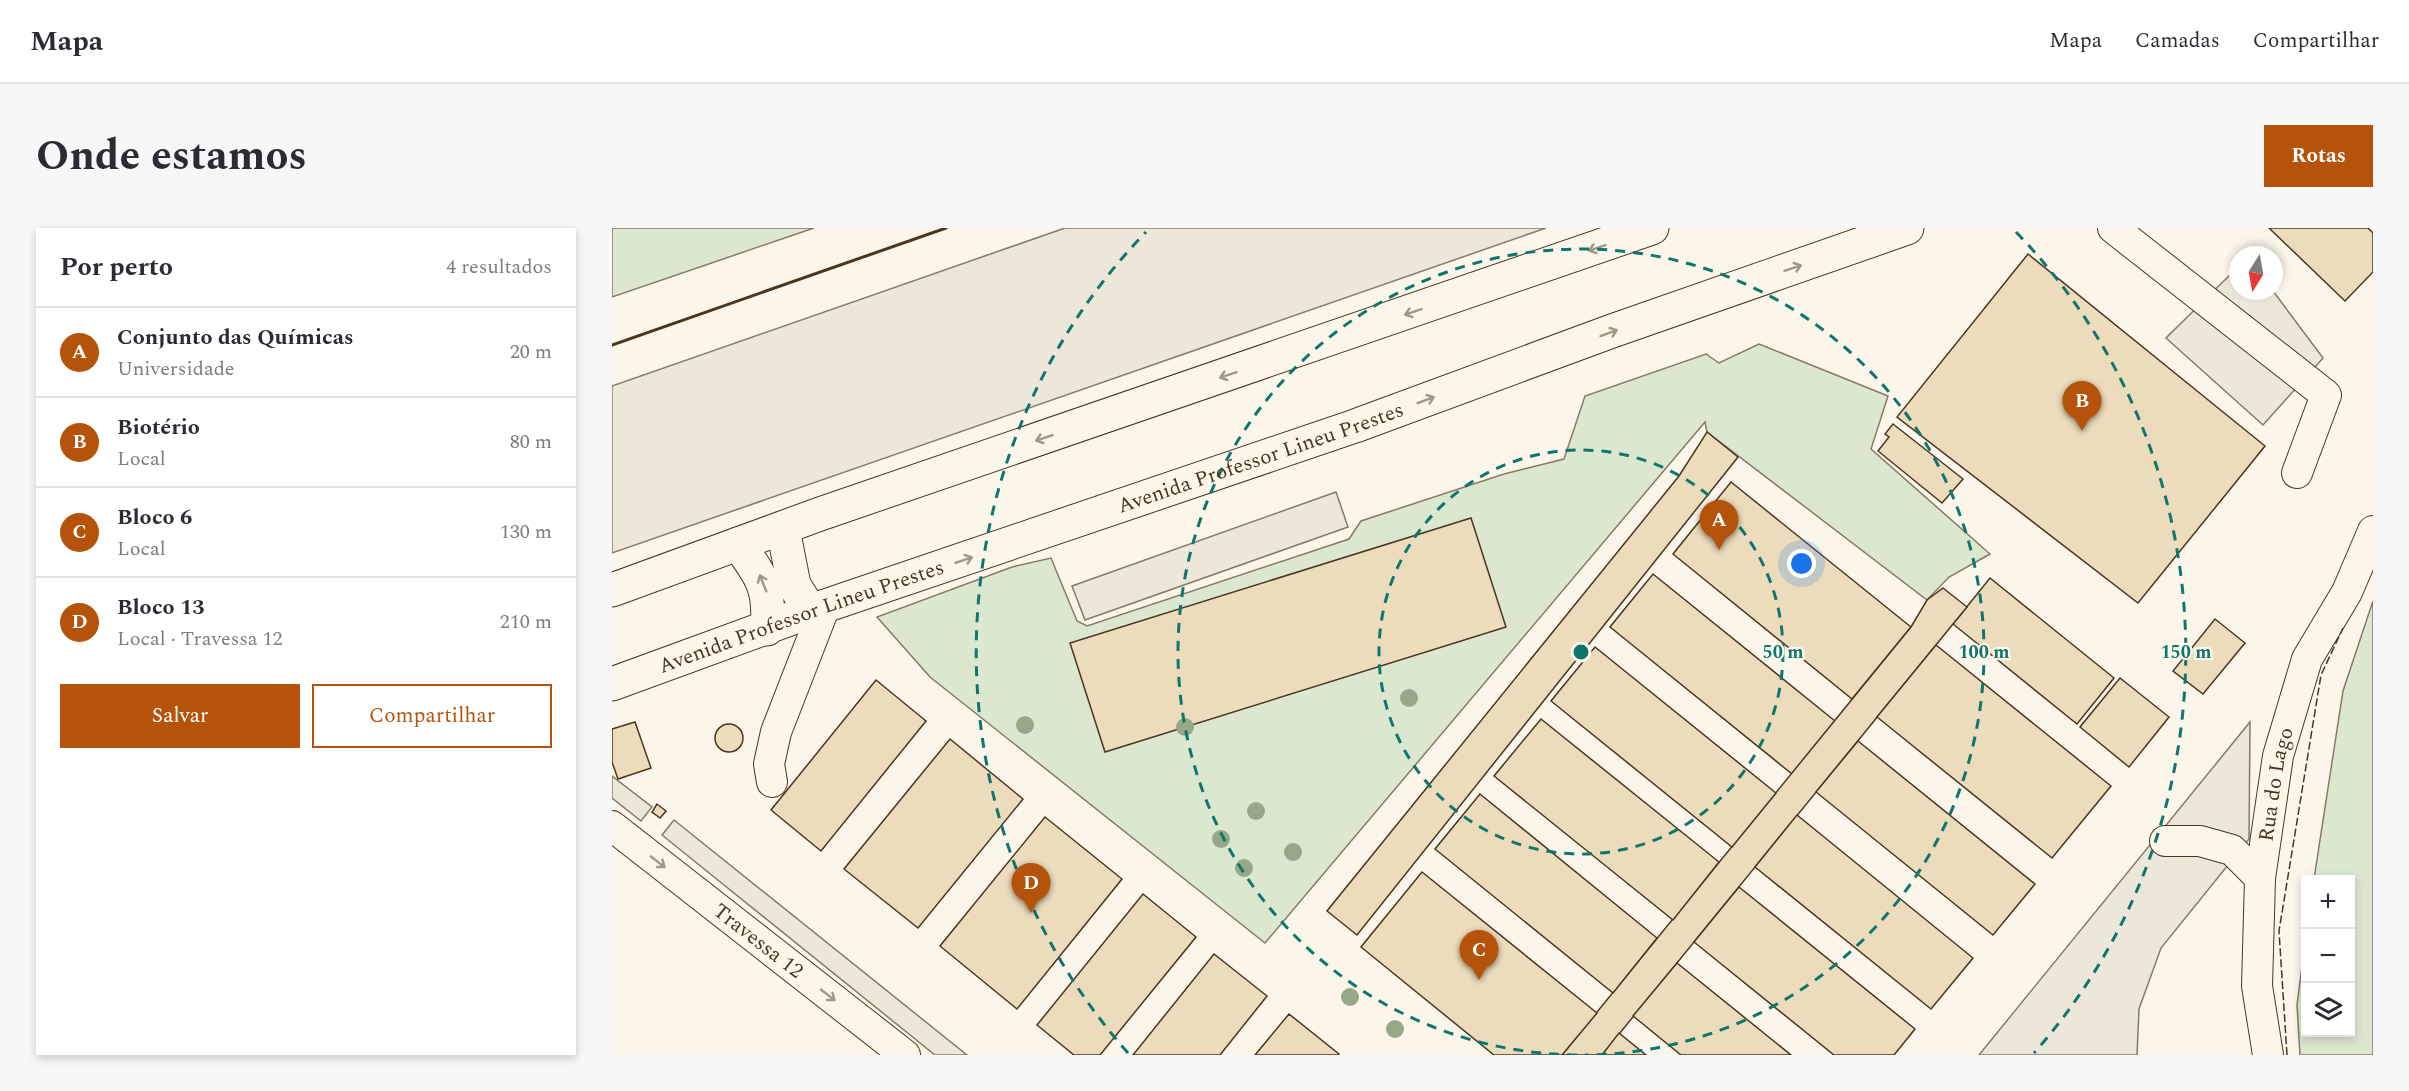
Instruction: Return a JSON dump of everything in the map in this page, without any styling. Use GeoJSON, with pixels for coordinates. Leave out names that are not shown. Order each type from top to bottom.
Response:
{"type":"FeatureCollection","features":[{"type":"Feature","properties":{"kind":"main road"},"geometry":{"type":"LineString","coordinates":[[612,590],[738,544],[1652,228]]}},
{"type":"Feature","properties":{"kind":"main road","name":"Avenida Professor Lineu Prestes"},"geometry":{"type":"LineString","coordinates":[[612,684],[818,609],[1355,426],[1612,331],[1908,228]]}},
{"type":"Feature","properties":{"kind":"main road"},"geometry":{"type":"LineString","coordinates":[[783,529],[794,585],[818,609]]}},
{"type":"Feature","properties":{"kind":"main road"},"geometry":{"type":"LineString","coordinates":[[738,544],[764,582],[768,604],[766,628]]}},
{"type":"Feature","properties":{"kind":"street"},"geometry":{"type":"LineString","coordinates":[[2113,228],[2326,395],[2297,473]]}},
{"type":"Feature","properties":{"kind":"street","name":"Rua do Lago"},"geometry":{"type":"LineString","coordinates":[[2268,1055],[2257,986],[2260,878],[2278,756],[2307,659],[2348,592],[2373,531]]}},
{"type":"Feature","properties":{"kind":"street"},"geometry":{"type":"LineString","coordinates":[[771,782],[769,764],[776,732],[818,609]]}},
{"type":"Feature","properties":{"kind":"street","name":"Travessa 12"},"geometry":{"type":"LineString","coordinates":[[612,826],[905,1055]]}},
{"type":"Feature","properties":{"kind":"street"},"geometry":{"type":"LineString","coordinates":[[2164,841],[2200,841],[2232,850],[2260,878]]}},
{"type":"Feature","properties":{"kind":"green space"},"geometry":{"type":"Polygon","coordinates":[[[612,228],[814,228],[612,297],[612,228]]]}},
{"type":"Feature","properties":{"kind":"green space"},"geometry":{"type":"Polygon","coordinates":[[[1759,344],[1888,396],[1871,449],[1990,554],[1949,577],[1927,600],[1707,432],[1705,422],[1265,943],[930,677],[877,617],[1012,567],[1051,558],[1077,621],[1087,626],[1349,539],[1361,521],[1504,474],[1564,459],[1585,396],[1706,354],[1719,363],[1759,344]]]}},
{"type":"Feature","properties":{"kind":"green space"},"geometry":{"type":"Polygon","coordinates":[[[2373,601],[2373,1055],[2300,1055],[2297,1005],[2301,974],[2301,1037],[2355,1037],[2355,875],[2315,875],[2343,691],[2373,601]]]}},
{"type":"Feature","properties":{"kind":"shaded area"},"geometry":{"type":"Polygon","coordinates":[[[1065,228],[1546,228],[612,553],[612,386],[1065,228]]]}},
{"type":"Feature","properties":{"kind":"shaded area"},"geometry":{"type":"Polygon","coordinates":[[[2229,276],[2229,300],[2280,300],[2323,358],[2263,425],[2166,338],[2229,276]]]}},
{"type":"Feature","properties":{"kind":"shaded area"},"geometry":{"type":"Polygon","coordinates":[[[1336,492],[1348,527],[1085,620],[1072,586],[1336,492]]]}},
{"type":"Feature","properties":{"kind":"shaded area"},"geometry":{"type":"Polygon","coordinates":[[[2250,722],[2249,839],[2161,948],[2139,1009],[2137,1055],[1979,1055],[2250,722]]]}},
{"type":"Feature","properties":{"kind":"shaded area"},"geometry":{"type":"Polygon","coordinates":[[[612,776],[652,807],[641,821],[612,798],[612,776]]]}},
{"type":"Feature","properties":{"kind":"shaded area"},"geometry":{"type":"Polygon","coordinates":[[[674,820],[967,1055],[935,1055],[662,835],[674,820]]]}},
{"type":"Feature","properties":{"kind":"building"},"geometry":{"type":"Polygon","coordinates":[[[2269,228],[2368,228],[2373,233],[2373,272],[2345,301],[2269,228]]]}},
{"type":"Feature","properties":{"kind":"building"},"geometry":{"type":"Polygon","coordinates":[[[2028,254],[2265,446],[2138,603],[1897,417],[2028,254]]]}},
{"type":"Feature","properties":{"kind":"building"},"geometry":{"type":"Polygon","coordinates":[[[1893,424],[1963,479],[1942,503],[1878,451],[1889,437],[1885,434],[1893,424]]]}},
{"type":"Feature","properties":{"kind":"building"},"geometry":{"type":"Polygon","coordinates":[[[1707,432],[1738,457],[1357,935],[1327,911],[1679,476],[1707,432]]]}},
{"type":"Feature","properties":{"kind":"building"},"geometry":{"type":"Polygon","coordinates":[[[1731,482],[1911,627],[1852,699],[1673,554],[1731,482]]]}},
{"type":"Feature","properties":{"kind":"building"},"geometry":{"type":"Polygon","coordinates":[[[1471,518],[1506,627],[1105,752],[1070,643],[1471,518]]]}},
{"type":"Feature","properties":{"kind":"building"},"geometry":{"type":"Polygon","coordinates":[[[1653,574],[1835,721],[1792,774],[1610,627],[1653,574]]]}},
{"type":"Feature","properties":{"kind":"building"},"geometry":{"type":"Polygon","coordinates":[[[1990,578],[2114,678],[2077,724],[1953,624],[1990,578]]]}},
{"type":"Feature","properties":{"kind":"building"},"geometry":{"type":"Polygon","coordinates":[[[1943,588],[1967,607],[1602,1055],[1562,1055],[1911,627],[1927,600],[1943,588]]]}},
{"type":"Feature","properties":{"kind":"building"},"geometry":{"type":"Polygon","coordinates":[[[2215,619],[2245,643],[2203,694],[2173,671],[2215,619]]]}},
{"type":"Feature","properties":{"kind":"building"},"geometry":{"type":"Polygon","coordinates":[[[1936,645],[2111,786],[2052,858],[1877,717],[1936,645]]]}},
{"type":"Feature","properties":{"kind":"building"},"geometry":{"type":"Polygon","coordinates":[[[1595,647],[1776,793],[1732,847],[1551,701],[1595,647]]]}},
{"type":"Feature","properties":{"kind":"building"},"geometry":{"type":"Polygon","coordinates":[[[2120,678],[2169,717],[2129,767],[2080,727],[2120,678]]]}},
{"type":"Feature","properties":{"kind":"building"},"geometry":{"type":"Polygon","coordinates":[[[876,680],[926,721],[821,851],[771,810],[876,680]]]}},
{"type":"Feature","properties":{"kind":"building"},"geometry":{"type":"Polygon","coordinates":[[[1541,719],[1719,862],[1673,920],[1494,776],[1541,719]]]}},
{"type":"Feature","properties":{"kind":"building"},"geometry":{"type":"Polygon","coordinates":[[[635,722],[651,768],[618,779],[612,762],[612,729],[635,722]]]}},
{"type":"Feature","properties":{"kind":"building"},"geometry":{"type":"Polygon","coordinates":[[[729,724],[739,728],[743,738],[739,748],[729,752],[719,748],[715,738],[719,728],[729,724]]]}},
{"type":"Feature","properties":{"kind":"building"},"geometry":{"type":"Polygon","coordinates":[[[950,739],[1023,799],[918,928],[844,869],[950,739]]]}},
{"type":"Feature","properties":{"kind":"building"},"geometry":{"type":"Polygon","coordinates":[[[1858,741],[2035,884],[1993,935],[1816,792],[1858,741]]]}},
{"type":"Feature","properties":{"kind":"building"},"geometry":{"type":"Polygon","coordinates":[[[1480,794],[1657,938],[1613,993],[1435,849],[1480,794]]]}},
{"type":"Feature","properties":{"kind":"building"},"geometry":{"type":"Polygon","coordinates":[[[657,804],[666,811],[660,818],[652,812],[657,804]]]}},
{"type":"Feature","properties":{"kind":"building"},"geometry":{"type":"Polygon","coordinates":[[[1797,815],[1973,958],[1931,1009],[1755,867],[1797,815]]]}},
{"type":"Feature","properties":{"kind":"building"},"geometry":{"type":"Polygon","coordinates":[[[1045,817],[1122,879],[1017,1009],[940,946],[1045,817]]]}},
{"type":"Feature","properties":{"kind":"building"},"geometry":{"type":"Polygon","coordinates":[[[1422,872],[1597,1013],[1562,1055],[1494,1055],[1361,947],[1422,872]]]}},
{"type":"Feature","properties":{"kind":"building"},"geometry":{"type":"Polygon","coordinates":[[[1739,887],[1915,1029],[1894,1055],[1834,1055],[1694,942],[1739,887]]]}},
{"type":"Feature","properties":{"kind":"building"},"geometry":{"type":"Polygon","coordinates":[[[1143,894],[1196,937],[1100,1055],[1074,1055],[1037,1025],[1143,894]]]}},
{"type":"Feature","properties":{"kind":"building"},"geometry":{"type":"Polygon","coordinates":[[[1214,954],[1267,996],[1220,1055],[1133,1055],[1214,954]]]}},
{"type":"Feature","properties":{"kind":"building"},"geometry":{"type":"Polygon","coordinates":[[[1677,963],[1791,1055],[1681,1055],[1633,1016],[1677,963]]]}},
{"type":"Feature","properties":{"kind":"building"},"geometry":{"type":"Polygon","coordinates":[[[1289,1014],[1339,1054],[1255,1055],[1289,1014]]]}},
{"type":"Feature","properties":{"kind":"building"},"geometry":{"type":"Polygon","coordinates":[[[1619,1033],[1646,1055],[1602,1055],[1619,1033]]]}},
{"type":"Feature","properties":{"kind":"fence"},"geometry":{"type":"LineString","coordinates":[[2287,1055],[2279,931],[2321,675],[2343,628]]}},
{"type":"Feature","properties":{"kind":"wall"},"geometry":{"type":"LineString","coordinates":[[612,345],[946,228]]}},
{"type":"Feature","properties":{"kind":"place","name":"Biotério"},"geometry":{"type":"Point","coordinates":[2082,431]}},
{"type":"Feature","properties":{"kind":"place","name":"Conjunto das Químicas"},"geometry":{"type":"Point","coordinates":[1719,550]}},
{"type":"Feature","properties":{"kind":"place","name":"Bloco 13"},"geometry":{"type":"Point","coordinates":[1031,913]}},
{"type":"Feature","properties":{"kind":"place","name":"Bloco 6"},"geometry":{"type":"Point","coordinates":[1479,980]}}]}
